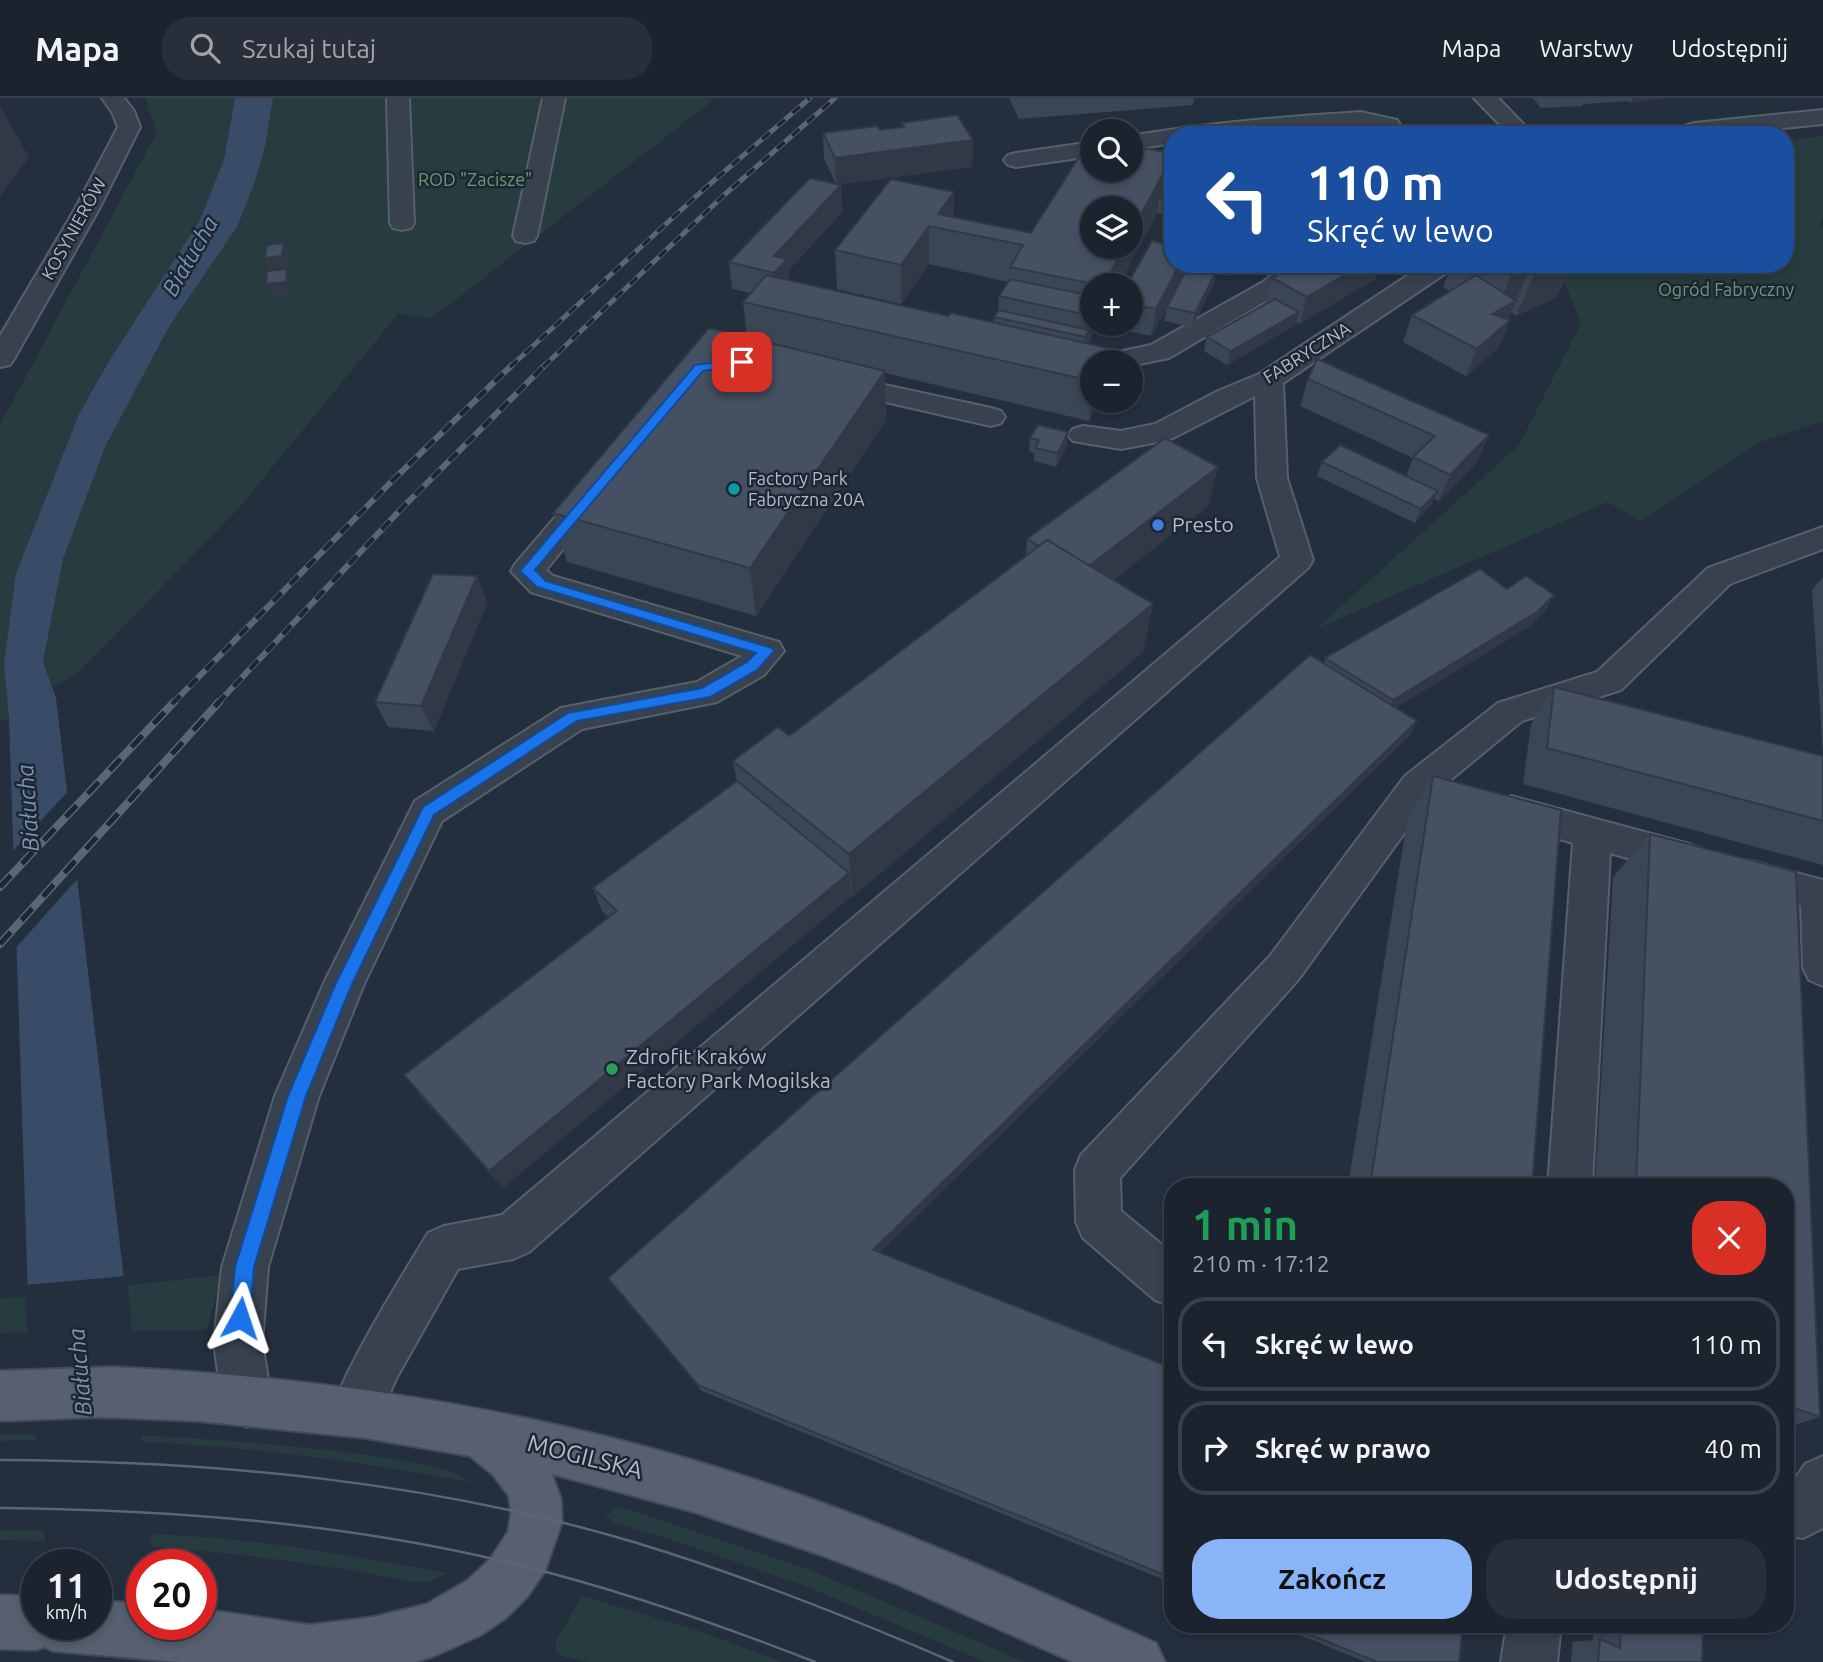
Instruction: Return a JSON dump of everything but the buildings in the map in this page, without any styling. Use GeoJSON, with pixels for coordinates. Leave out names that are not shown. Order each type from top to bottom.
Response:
{"type":"FeatureCollection","features":[{"type":"Feature","properties":{"kind":"main road","name":"MOGILSKA"},"geometry":{"type":"LineString","coordinates":[[0,1396],[111,1392],[355,1412],[460,1427],[579,1453],[777,1512],[905,1562],[1137,1662]]}},
{"type":"Feature","properties":{"kind":"main road"},"geometry":{"type":"LineString","coordinates":[[112,1628],[324,1654],[429,1630],[477,1607],[495,1594],[519,1566],[529,1546],[537,1517],[537,1502],[521,1469],[498,1444],[460,1427]]}},
{"type":"Feature","properties":{"kind":"main road"},"geometry":{"type":"LineString","coordinates":[[0,1622],[21,1623]]}},
{"type":"Feature","properties":{"kind":"street","name":"KOSYNIERÓW"},"geometry":{"type":"LineString","coordinates":[[0,359],[87,209],[129,127],[123,111],[113,98]]}},
{"type":"Feature","properties":{"kind":"street"},"geometry":{"type":"LineString","coordinates":[[398,98],[402,223]]}},
{"type":"Feature","properties":{"kind":"street"},"geometry":{"type":"LineString","coordinates":[[525,236],[554,98]]}},
{"type":"Feature","properties":{"kind":"street"},"geometry":{"type":"LineString","coordinates":[[1485,98],[1514,126]]}},
{"type":"Feature","properties":{"kind":"street"},"geometry":{"type":"LineString","coordinates":[[1388,99],[1391,126]]}},
{"type":"Feature","properties":{"kind":"street"},"geometry":{"type":"LineString","coordinates":[[1232,104],[1245,125]]}},
{"type":"Feature","properties":{"kind":"street"},"geometry":{"type":"LineString","coordinates":[[1734,126],[1823,117]]}},
{"type":"Feature","properties":{"kind":"street"},"geometry":{"type":"LineString","coordinates":[[1239,126],[1362,119],[1381,126]]}},
{"type":"Feature","properties":{"kind":"street"},"geometry":{"type":"LineString","coordinates":[[1143,141],[1164,137]]}},
{"type":"Feature","properties":{"kind":"street"},"geometry":{"type":"LineString","coordinates":[[1016,160],[1080,151]]}},
{"type":"Feature","properties":{"kind":"street"},"geometry":{"type":"LineString","coordinates":[[1143,355],[1159,352],[1272,287],[1290,273]]}},
{"type":"Feature","properties":{"kind":"street","name":"FABRYCZNA"},"geometry":{"type":"LineString","coordinates":[[1083,435],[1121,440],[1163,432],[1228,397],[1269,380],[1430,273]]}},
{"type":"Feature","properties":{"kind":"street"},"geometry":{"type":"LineString","coordinates":[[808,377],[991,416]]}},
{"type":"Feature","properties":{"kind":"street"},"geometry":{"type":"LineString","coordinates":[[355,1412],[380,1360],[444,1249],[513,1236],[1297,560],[1272,478],[1269,380]]}},
{"type":"Feature","properties":{"kind":"street"},"geometry":{"type":"LineString","coordinates":[[247,1402],[238,1343],[245,1267],[297,1096],[344,983],[428,811],[573,716],[705,693],[752,666],[767,651],[542,584],[527,571],[613,469]]}},
{"type":"Feature","properties":{"kind":"street"},"geometry":{"type":"LineString","coordinates":[[1164,1276],[1099,1223],[1097,1170],[1284,968],[1418,786],[1510,712],[1609,681],[1719,576],[1823,537]]}},
{"type":"Feature","properties":{"kind":"street"},"geometry":{"type":"LineString","coordinates":[[1418,786],[1822,896],[1823,968]]}},
{"type":"Feature","properties":{"kind":"street"},"geometry":{"type":"LineString","coordinates":[[1570,1178],[1592,834]]}},
{"type":"Feature","properties":{"kind":"street"},"geometry":{"type":"LineString","coordinates":[[1794,1512],[1803,1513],[1823,1482]]}},
{"type":"Feature","properties":{"kind":"street"},"geometry":{"type":"LineString","coordinates":[[1529,1662],[1533,1633]]}},
{"type":"Feature","properties":{"kind":"green space"},"geometry":{"type":"Polygon","coordinates":[[[145,98],[235,98],[224,159],[200,220],[109,361],[79,414],[16,573],[4,663],[9,718],[0,721],[0,425],[157,132],[145,98]]]}},
{"type":"Feature","properties":{"kind":"green space","name":"ROD \"Zacisze\""},"geometry":{"type":"Polygon","coordinates":[[[273,98],[716,98],[432,318],[398,314],[238,509],[75,676],[52,687],[43,662],[63,559],[105,447],[170,325],[237,227],[255,182],[266,142],[273,98]]]}},
{"type":"Feature","properties":{"kind":"green space","name":"Ogród Fabryczny"},"geometry":{"type":"Polygon","coordinates":[[[1823,136],[1823,212],[1820,224],[1823,229],[1823,421],[1760,442],[1640,521],[1608,502],[1316,629],[1519,445],[1581,323],[1561,273],[1794,273],[1794,140],[1823,136]]]}},
{"type":"Feature","properties":{"kind":"green space"},"geometry":{"type":"Polygon","coordinates":[[[223,1275],[206,1330],[0,1333],[0,1299],[223,1275]]]}},
{"type":"Feature","properties":{"kind":"green space"},"geometry":{"type":"Polygon","coordinates":[[[98,1434],[232,1441],[356,1454],[450,1471],[469,1482],[353,1462],[236,1448],[118,1441],[0,1441],[0,1435],[98,1434]]]}},
{"type":"Feature","properties":{"kind":"green space"},"geometry":{"type":"Polygon","coordinates":[[[617,1506],[810,1570],[1025,1662],[986,1662],[800,1584],[611,1522],[612,1520],[605,1517],[617,1506]]]}},
{"type":"Feature","properties":{"kind":"green space"},"geometry":{"type":"Polygon","coordinates":[[[0,1530],[206,1537],[316,1550],[447,1573],[431,1581],[415,1582],[312,1564],[217,1553],[217,1549],[0,1540],[0,1530]]]}},
{"type":"Feature","properties":{"kind":"green space"},"geometry":{"type":"Polygon","coordinates":[[[582,1596],[700,1631],[782,1662],[588,1662],[561,1656],[556,1650],[556,1641],[582,1596]]]}},
{"type":"Feature","properties":{"kind":"water","name":"Białucha"},"geometry":{"type":"Polygon","coordinates":[[[235,98],[273,98],[266,142],[255,182],[237,227],[170,325],[105,447],[63,559],[43,662],[56,698],[125,1289],[141,1549],[126,1549],[126,1585],[112,1603],[112,1549],[50,1549],[28,1296],[9,718],[4,663],[16,573],[79,414],[109,361],[200,220],[224,159],[235,98]]]}},
{"type":"Feature","properties":{"kind":"pier"},"geometry":{"type":"Polygon","coordinates":[[[70,789],[80,876],[13,951],[10,854],[70,789]]]}},
{"type":"Feature","properties":{"kind":"pier"},"geometry":{"type":"Polygon","coordinates":[[[127,1276],[152,1549],[126,1549],[126,1640],[160,1640],[162,1662],[55,1662],[53,1640],[112,1640],[112,1549],[46,1549],[24,1285],[127,1276]]]}},
{"type":"Feature","properties":{"kind":"tram line"},"geometry":{"type":"LineString","coordinates":[[0,1460],[81,1461],[241,1470],[401,1490],[480,1504],[637,1543],[717,1569],[875,1629],[953,1662]]}},
{"type":"Feature","properties":{"kind":"tram line"},"geometry":{"type":"LineString","coordinates":[[0,1508],[131,1512],[261,1522],[326,1529],[455,1551],[519,1565],[631,1597],[815,1662]]}},
{"type":"Feature","properties":{"kind":"railway"},"geometry":{"type":"LineString","coordinates":[[510,367],[703,190],[810,98]]}},
{"type":"Feature","properties":{"kind":"railway"},"geometry":{"type":"LineString","coordinates":[[543,367],[723,196],[835,98]]}},
{"type":"Feature","properties":{"kind":"railway"},"geometry":{"type":"LineString","coordinates":[[172,704],[393,480],[512,365]]}},
{"type":"Feature","properties":{"kind":"railway"},"geometry":{"type":"LineString","coordinates":[[217,704],[403,507],[543,367]]}},
{"type":"Feature","properties":{"kind":"railway"},"geometry":{"type":"LineString","coordinates":[[0,887],[174,702]]}},
{"type":"Feature","properties":{"kind":"railway"},"geometry":{"type":"LineString","coordinates":[[0,944],[219,702]]}},
{"type":"Feature","properties":{"kind":"place","name":"Factory Park Fabryczna 20A"},"geometry":{"type":"Point","coordinates":[734,489]}},
{"type":"Feature","properties":{"kind":"place","name":"Presto"},"geometry":{"type":"Point","coordinates":[1158,525]}},
{"type":"Feature","properties":{"kind":"place","name":"Zdrofit Kraków Factory Park Mogilska"},"geometry":{"type":"Point","coordinates":[612,1069]}},
{"type":"Feature","properties":{"kind":"route"},"geometry":{"type":"LineString","coordinates":[[240,1318],[245,1267],[297,1096],[344,983],[428,811],[573,716],[705,693],[752,666],[767,651],[542,584],[527,571],[699,368],[742,362]]}}]}
